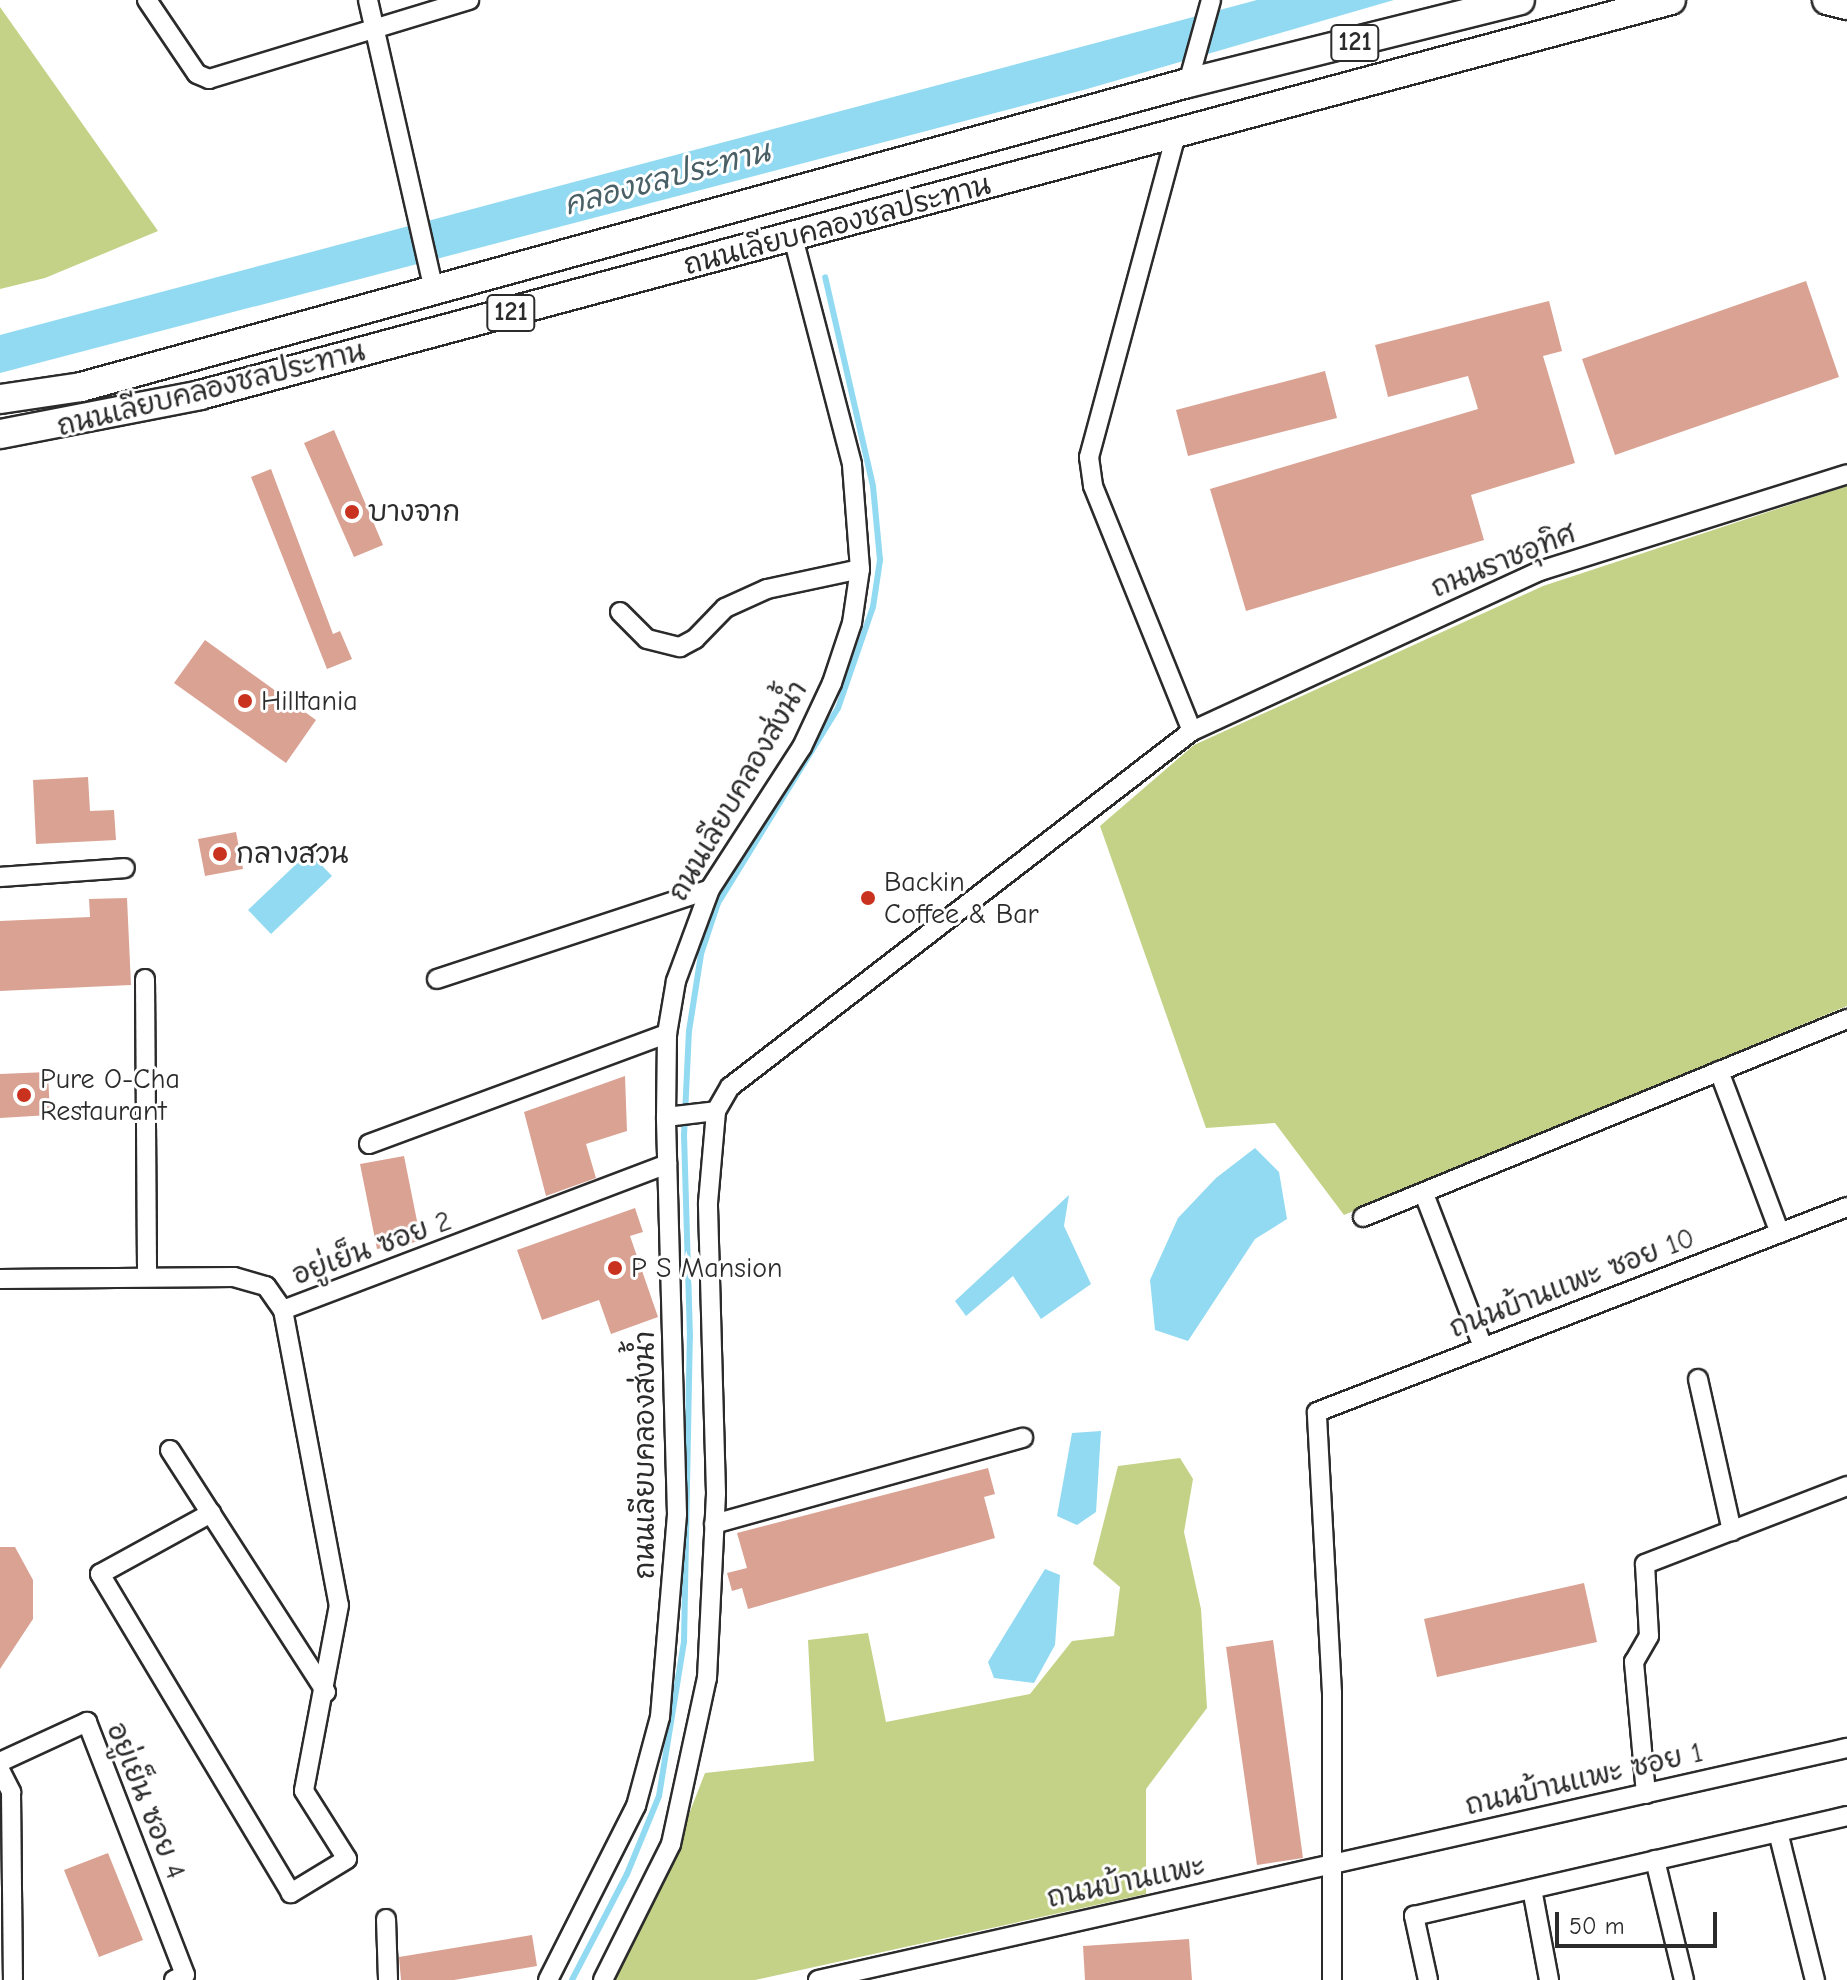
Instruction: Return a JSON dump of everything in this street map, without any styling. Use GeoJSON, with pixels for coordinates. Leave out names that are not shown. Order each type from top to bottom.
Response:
{"type":"FeatureCollection","features":[{"type":"Feature","properties":{"kind":"main road","name":"ถนนเลียบคลองชลประทาน"},"geometry":{"type":"LineString","coordinates":[[0,399],[81,387],[1188,83],[1254,69],[1520,0]]}},
{"type":"Feature","properties":{"kind":"main road","name":"ถนนเลียบคลองชลประทาน"},"geometry":{"type":"LineString","coordinates":[[0,434],[200,395],[1671,0]]}},
{"type":"Feature","properties":{"kind":"main road"},"geometry":{"type":"LineString","coordinates":[[1827,0],[1847,5]]}},
{"type":"Feature","properties":{"kind":"main road"},"geometry":{"type":"LineString","coordinates":[[1254,69],[1211,87],[1201,105],[1210,115],[1260,108]]}},
{"type":"Feature","properties":{"kind":"main road"},"geometry":{"type":"LineString","coordinates":[[1024,129],[1071,144],[1150,123],[1154,131],[1143,140]]}},
{"type":"Feature","properties":{"kind":"street"},"geometry":{"type":"LineString","coordinates":[[147,0],[197,74],[209,79],[469,0]]}},
{"type":"Feature","properties":{"kind":"street"},"geometry":{"type":"LineString","coordinates":[[368,0],[434,291]]}},
{"type":"Feature","properties":{"kind":"street"},"geometry":{"type":"LineString","coordinates":[[1188,83],[1211,0]]}},
{"type":"Feature","properties":{"kind":"street"},"geometry":{"type":"LineString","coordinates":[[1177,131],[1089,457],[1093,486],[1192,731]]}},
{"type":"Feature","properties":{"kind":"street","name":"ถนนเลียบคลองส่งน้ำ"},"geometry":{"type":"LineString","coordinates":[[548,1980],[636,1806],[660,1717],[677,1514],[666,1117],[667,1034],[687,942],[710,889],[802,747],[832,683],[852,623],[860,569],[852,464],[793,238]]}},
{"type":"Feature","properties":{"kind":"street","name":"ถนนราชอุทิศ"},"geometry":{"type":"LineString","coordinates":[[716,1111],[749,1069],[1192,731],[1540,571],[1847,474]]}},
{"type":"Feature","properties":{"kind":"street"},"geometry":{"type":"LineString","coordinates":[[620,612],[647,639],[680,647],[695,639],[725,608],[767,589],[860,569]]}},
{"type":"Feature","properties":{"kind":"street"},"geometry":{"type":"LineString","coordinates":[[0,877],[125,868]]}},
{"type":"Feature","properties":{"kind":"street"},"geometry":{"type":"LineString","coordinates":[[437,979],[710,889]]}},
{"type":"Feature","properties":{"kind":"street"},"geometry":{"type":"LineString","coordinates":[[145,979],[147,1276]]}},
{"type":"Feature","properties":{"kind":"street"},"geometry":{"type":"LineString","coordinates":[[1363,1217],[1847,1019]]}},
{"type":"Feature","properties":{"kind":"street"},"geometry":{"type":"LineString","coordinates":[[369,1144],[667,1034]]}},
{"type":"Feature","properties":{"kind":"street"},"geometry":{"type":"LineString","coordinates":[[1719,1071],[1780,1233]]}},
{"type":"Feature","properties":{"kind":"street"},"geometry":{"type":"LineString","coordinates":[[603,1980],[650,1895],[671,1844],[688,1782],[707,1678],[714,1524],[708,1203],[716,1111],[666,1117]]}},
{"type":"Feature","properties":{"kind":"street","name":"อยู่เย็น ซอย 2"},"geometry":{"type":"LineString","coordinates":[[0,1279],[234,1277],[266,1286],[283,1310],[667,1164]]}},
{"type":"Feature","properties":{"kind":"street"},"geometry":{"type":"LineString","coordinates":[[1424,1194],[1483,1347]]}},
{"type":"Feature","properties":{"kind":"street","name":"ถนนบ้านแพะ ซอย 10"},"geometry":{"type":"LineString","coordinates":[[1334,1865],[1329,1585],[1317,1412],[1847,1207]]}},
{"type":"Feature","properties":{"kind":"street"},"geometry":{"type":"LineString","coordinates":[[211,1513],[100,1574],[291,1893],[347,1859],[304,1791],[303,1772],[326,1692],[339,1605],[335,1563],[283,1310]]}},
{"type":"Feature","properties":{"kind":"street"},"geometry":{"type":"LineString","coordinates":[[1698,1379],[1732,1531]]}},
{"type":"Feature","properties":{"kind":"street"},"geometry":{"type":"LineString","coordinates":[[714,1524],[1023,1438]]}},
{"type":"Feature","properties":{"kind":"street"},"geometry":{"type":"LineString","coordinates":[[170,1450],[326,1692]]}},
{"type":"Feature","properties":{"kind":"street"},"geometry":{"type":"LineString","coordinates":[[1646,1794],[1634,1662],[1649,1636],[1645,1564],[1847,1486]]}},
{"type":"Feature","properties":{"kind":"street","name":"อยู่เย็น ซอย 4"},"geometry":{"type":"LineString","coordinates":[[0,1762],[87,1722],[185,1975],[174,1980]]}},
{"type":"Feature","properties":{"kind":"street","name":"ถนนบ้านแพะ ซอย 1"},"geometry":{"type":"LineString","coordinates":[[1334,1865],[1847,1748]]}},
{"type":"Feature","properties":{"kind":"street"},"geometry":{"type":"LineString","coordinates":[[0,1770],[11,1792],[13,1980]]}},
{"type":"Feature","properties":{"kind":"street"},"geometry":{"type":"LineString","coordinates":[[1428,1980],[1414,1916],[1847,1816]]}},
{"type":"Feature","properties":{"kind":"street"},"geometry":{"type":"LineString","coordinates":[[1778,1832],[1815,1980]]}},
{"type":"Feature","properties":{"kind":"street"},"geometry":{"type":"LineString","coordinates":[[1655,1860],[1684,1980]]}},
{"type":"Feature","properties":{"kind":"street"},"geometry":{"type":"LineString","coordinates":[[1332,1980],[1334,1865]]}},
{"type":"Feature","properties":{"kind":"street","name":"ถนนบ้านแพะ"},"geometry":{"type":"LineString","coordinates":[[818,1980],[1334,1865]]}},
{"type":"Feature","properties":{"kind":"street"},"geometry":{"type":"LineString","coordinates":[[1532,1889],[1549,1980]]}},
{"type":"Feature","properties":{"kind":"street"},"geometry":{"type":"LineString","coordinates":[[386,1919],[388,1980]]}},
{"type":"Feature","properties":{"kind":"green space"},"geometry":{"type":"Polygon","coordinates":[[[0,7],[158,231],[45,278],[0,289],[0,7]]]}},
{"type":"Feature","properties":{"kind":"green space"},"geometry":{"type":"Polygon","coordinates":[[[1847,486],[1847,1006],[1344,1215],[1275,1123],[1206,1128],[1100,826],[1194,745],[1543,586],[1847,486]]]}},
{"type":"Feature","properties":{"kind":"green space"},"geometry":{"type":"Polygon","coordinates":[[[1180,1458],[1193,1479],[1184,1532],[1201,1609],[1207,1708],[1146,1789],[1146,1894],[755,1980],[615,1980],[658,1893],[705,1773],[814,1761],[808,1640],[868,1633],[886,1722],[1030,1694],[1072,1641],[1114,1636],[1120,1587],[1093,1564],[1118,1466],[1180,1458]]]}},
{"type":"Feature","properties":{"kind":"water","name":"คลองชลประทาน"},"geometry":{"type":"Polygon","coordinates":[[[1257,0],[1394,0],[1087,89],[0,373],[0,335],[1257,0]]]}},
{"type":"Feature","properties":{"kind":"water"},"geometry":{"type":"Polygon","coordinates":[[[309,852],[332,876],[271,934],[248,910],[309,852]]]}},
{"type":"Feature","properties":{"kind":"water"},"geometry":{"type":"Polygon","coordinates":[[[1255,1148],[1279,1172],[1287,1219],[1255,1239],[1188,1341],[1155,1330],[1150,1280],[1178,1218],[1216,1178],[1255,1148]]]}},
{"type":"Feature","properties":{"kind":"water"},"geometry":{"type":"Polygon","coordinates":[[[1069,1195],[1064,1226],[1091,1284],[1041,1319],[1013,1276],[966,1316],[955,1301],[1069,1195]]]}},
{"type":"Feature","properties":{"kind":"water"},"geometry":{"type":"Polygon","coordinates":[[[1101,1431],[1096,1512],[1077,1525],[1057,1516],[1072,1433],[1101,1431]]]}},
{"type":"Feature","properties":{"kind":"water"},"geometry":{"type":"Polygon","coordinates":[[[1045,1569],[1060,1575],[1055,1645],[1034,1683],[994,1678],[988,1662],[1045,1569]]]}},
{"type":"Feature","properties":{"kind":"building"},"geometry":{"type":"Polygon","coordinates":[[[1806,281],[1839,377],[1615,455],[1582,359],[1806,281]]]}},
{"type":"Feature","properties":{"kind":"building"},"geometry":{"type":"Polygon","coordinates":[[[1549,301],[1562,351],[1543,356],[1575,463],[1471,495],[1484,540],[1246,611],[1210,489],[1478,409],[1468,376],[1388,397],[1375,345],[1549,301]]]}},
{"type":"Feature","properties":{"kind":"building"},"geometry":{"type":"Polygon","coordinates":[[[1325,371],[1337,418],[1188,456],[1176,410],[1325,371]]]}},
{"type":"Feature","properties":{"kind":"building","name":"บางจาก"},"geometry":{"type":"Polygon","coordinates":[[[334,430],[383,545],[354,557],[304,443],[334,430]]]}},
{"type":"Feature","properties":{"kind":"building"},"geometry":{"type":"Polygon","coordinates":[[[271,469],[333,634],[340,631],[352,659],[327,669],[251,477],[271,469]]]}},
{"type":"Feature","properties":{"kind":"building","name":"Hilltania"},"geometry":{"type":"Polygon","coordinates":[[[205,640],[316,720],[286,763],[174,683],[205,640]]]}},
{"type":"Feature","properties":{"kind":"building"},"geometry":{"type":"Polygon","coordinates":[[[88,777],[90,811],[114,810],[116,840],[36,844],[33,780],[88,777]]]}},
{"type":"Feature","properties":{"kind":"building","name":"กลางสวน"},"geometry":{"type":"Polygon","coordinates":[[[236,832],[243,869],[205,876],[198,839],[236,832]]]}},
{"type":"Feature","properties":{"kind":"building"},"geometry":{"type":"Polygon","coordinates":[[[127,898],[131,985],[0,991],[0,921],[90,917],[89,899],[127,898]]]}},
{"type":"Feature","properties":{"kind":"building","name":"Pure O-Cha Restaurant"},"geometry":{"type":"Polygon","coordinates":[[[48,1072],[50,1115],[0,1118],[0,1074],[48,1072]]]}},
{"type":"Feature","properties":{"kind":"building"},"geometry":{"type":"Polygon","coordinates":[[[625,1076],[627,1131],[586,1144],[596,1178],[546,1196],[524,1112],[625,1076]]]}},
{"type":"Feature","properties":{"kind":"building"},"geometry":{"type":"Polygon","coordinates":[[[404,1156],[421,1241],[377,1249],[360,1164],[404,1156]]]}},
{"type":"Feature","properties":{"kind":"building"},"geometry":{"type":"Polygon","coordinates":[[[635,1208],[643,1232],[630,1236],[658,1317],[611,1334],[599,1300],[542,1320],[517,1250],[635,1208]]]}},
{"type":"Feature","properties":{"kind":"building"},"geometry":{"type":"Polygon","coordinates":[[[988,1468],[995,1494],[984,1497],[995,1538],[748,1609],[742,1588],[732,1591],[727,1573],[747,1568],[737,1533],[988,1468]]]}},
{"type":"Feature","properties":{"kind":"building"},"geometry":{"type":"Polygon","coordinates":[[[0,1547],[15,1547],[33,1580],[33,1619],[0,1669],[0,1547]]]}},
{"type":"Feature","properties":{"kind":"building"},"geometry":{"type":"Polygon","coordinates":[[[1584,1583],[1597,1642],[1437,1677],[1424,1619],[1584,1583]]]}},
{"type":"Feature","properties":{"kind":"building"},"geometry":{"type":"Polygon","coordinates":[[[1273,1640],[1303,1858],[1257,1865],[1226,1647],[1273,1640]]]}},
{"type":"Feature","properties":{"kind":"building"},"geometry":{"type":"Polygon","coordinates":[[[108,1853],[143,1940],[99,1957],[64,1870],[108,1853]]]}},
{"type":"Feature","properties":{"kind":"building"},"geometry":{"type":"Polygon","coordinates":[[[532,1935],[537,1966],[454,1980],[401,1980],[399,1957],[532,1935]]]}},
{"type":"Feature","properties":{"kind":"building"},"geometry":{"type":"Polygon","coordinates":[[[1189,1939],[1192,1980],[1085,1980],[1083,1946],[1189,1939]]]}},
{"type":"Feature","properties":{"kind":"waterway"},"geometry":{"type":"LineString","coordinates":[[572,1980],[627,1874],[659,1796],[684,1642],[690,1337],[684,1136],[689,1031],[701,954],[718,903],[838,708],[873,607],[880,560],[873,486],[825,277]]}},
{"type":"Feature","properties":{"kind":"place","name":"บางจาก"},"geometry":{"type":"Point","coordinates":[352,512]}},
{"type":"Feature","properties":{"kind":"place","name":"Hilltania"},"geometry":{"type":"Point","coordinates":[245,701]}},
{"type":"Feature","properties":{"kind":"place","name":"กลางสวน"},"geometry":{"type":"Point","coordinates":[220,854]}},
{"type":"Feature","properties":{"kind":"place","name":"Backin Coffee & Bar"},"geometry":{"type":"Point","coordinates":[868,898]}},
{"type":"Feature","properties":{"kind":"place","name":"Pure O-Cha Restaurant"},"geometry":{"type":"Point","coordinates":[24,1095]}},
{"type":"Feature","properties":{"kind":"place","name":"P S Mansion"},"geometry":{"type":"Point","coordinates":[615,1268]}}]}
